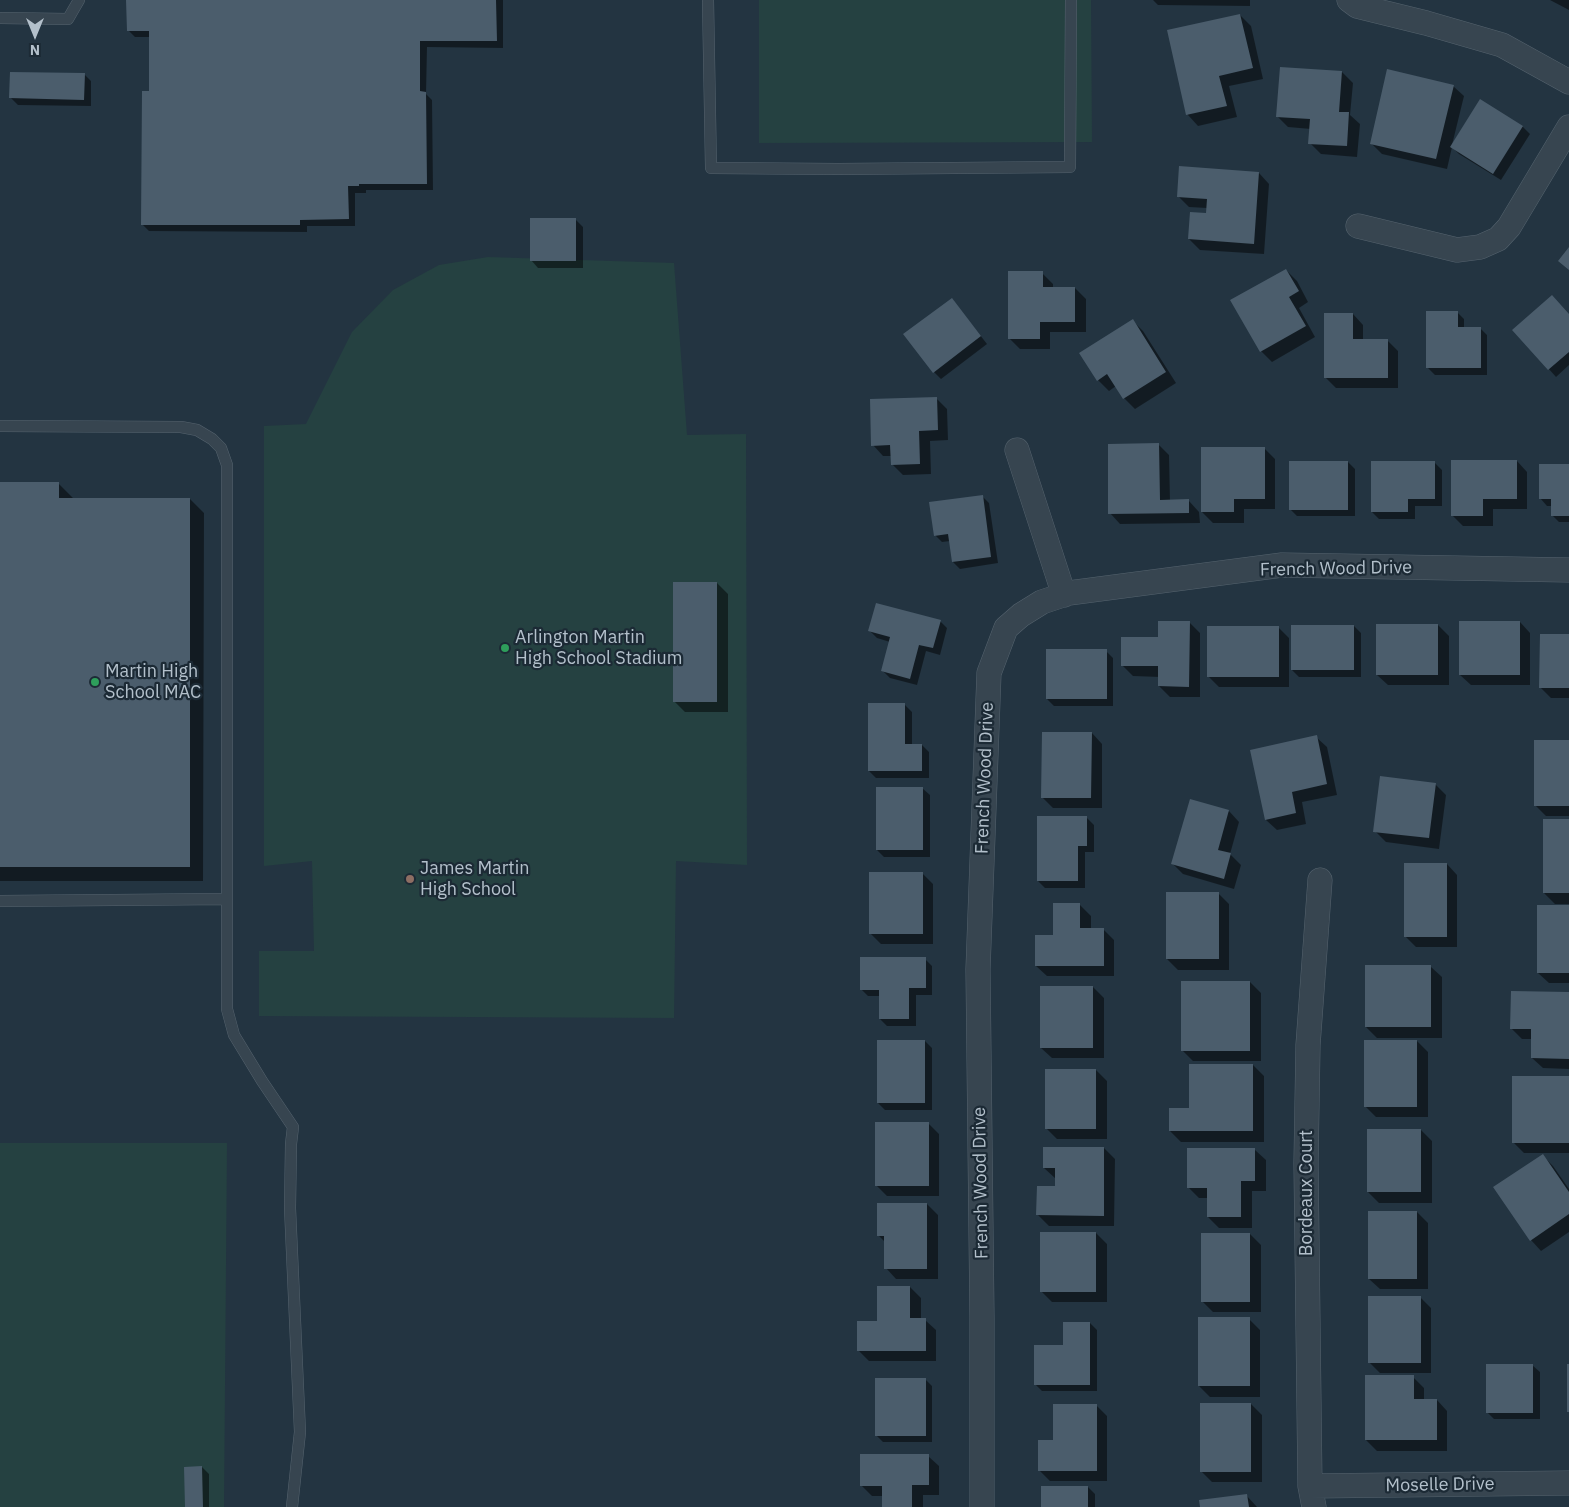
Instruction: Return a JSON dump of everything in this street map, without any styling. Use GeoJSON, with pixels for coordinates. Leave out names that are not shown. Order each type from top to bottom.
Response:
{"type":"FeatureCollection","features":[{"type":"Feature","properties":{"kind":"street"},"geometry":{"type":"LineString","coordinates":[[1349,0],[1357,6],[1426,23],[1502,45],[1569,82]]}},
{"type":"Feature","properties":{"kind":"street"},"geometry":{"type":"LineString","coordinates":[[1358,226],[1457,250],[1480,247],[1498,239],[1509,228],[1569,127]]}},
{"type":"Feature","properties":{"kind":"street"},"geometry":{"type":"LineString","coordinates":[[1017,450],[1064,595]]}},
{"type":"Feature","properties":{"kind":"street","name":"French Wood Drive"},"geometry":{"type":"LineString","coordinates":[[982,1507],[978,969],[989,673],[1006,628],[1021,615],[1042,602],[1064,595],[1282,565],[1569,570]]}},
{"type":"Feature","properties":{"kind":"street","name":"Bordeaux Court"},"geometry":{"type":"LineString","coordinates":[[1312,1497],[1306,1163],[1308,1045],[1320,880]]}},
{"type":"Feature","properties":{"kind":"street","name":"Moselle Drive"},"geometry":{"type":"LineString","coordinates":[[1312,1497],[1569,1483]]}},
{"type":"Feature","properties":{"kind":"lane"},"geometry":{"type":"LineString","coordinates":[[0,18],[68,19],[78,0]]}},
{"type":"Feature","properties":{"kind":"lane"},"geometry":{"type":"LineString","coordinates":[[708,0],[711,168],[838,170],[1070,167],[1071,0]]}},
{"type":"Feature","properties":{"kind":"lane"},"geometry":{"type":"LineString","coordinates":[[0,426],[181,427],[196,430],[212,439],[221,448],[227,465],[227,1009],[234,1035],[293,1127],[290,1144],[290,1208],[300,1432],[292,1507]]}},
{"type":"Feature","properties":{"kind":"lane"},"geometry":{"type":"LineString","coordinates":[[0,901],[227,899]]}},
{"type":"Feature","properties":{"kind":"green space"},"geometry":{"type":"Polygon","coordinates":[[[759,0],[1091,0],[1092,142],[759,143],[759,0]]]}},
{"type":"Feature","properties":{"kind":"green space","name":"Arlington Martin High School Stadium"},"geometry":{"type":"Polygon","coordinates":[[[488,257],[674,263],[687,435],[746,434],[747,865],[676,861],[674,1018],[259,1016],[259,951],[314,951],[312,861],[264,866],[264,426],[306,424],[352,332],[393,290],[439,265],[488,257]]]}},
{"type":"Feature","properties":{"kind":"green space"},"geometry":{"type":"Polygon","coordinates":[[[0,1143],[227,1143],[224,1507],[0,1507],[0,1143]]]}},
{"type":"Feature","properties":{"kind":"building"},"geometry":{"type":"Polygon","coordinates":[[[126,0],[496,0],[497,41],[420,41],[420,91],[426,92],[427,184],[359,184],[359,186],[348,186],[349,219],[300,220],[300,225],[141,225],[142,91],[149,91],[149,31],[127,31],[126,0]]]}},
{"type":"Feature","properties":{"kind":"building"},"geometry":{"type":"Polygon","coordinates":[[[1240,14],[1253,68],[1219,76],[1227,106],[1186,115],[1167,30],[1240,14]]]}},
{"type":"Feature","properties":{"kind":"building"},"geometry":{"type":"Polygon","coordinates":[[[1280,67],[1342,71],[1339,112],[1349,112],[1347,146],[1308,144],[1310,119],[1276,117],[1280,67]]]}},
{"type":"Feature","properties":{"kind":"building"},"geometry":{"type":"Polygon","coordinates":[[[1387,69],[1454,85],[1436,159],[1370,144],[1387,69]]]}},
{"type":"Feature","properties":{"kind":"building"},"geometry":{"type":"Polygon","coordinates":[[[10,72],[85,73],[84,100],[9,98],[10,72]]]}},
{"type":"Feature","properties":{"kind":"building"},"geometry":{"type":"Polygon","coordinates":[[[1480,99],[1523,126],[1493,174],[1450,147],[1480,99]]]}},
{"type":"Feature","properties":{"kind":"building"},"geometry":{"type":"Polygon","coordinates":[[[1179,166],[1259,172],[1254,244],[1188,239],[1190,212],[1206,213],[1207,199],[1177,197],[1179,166]]]}},
{"type":"Feature","properties":{"kind":"building"},"geometry":{"type":"Polygon","coordinates":[[[530,218],[576,218],[576,261],[530,261],[530,218]]]}},
{"type":"Feature","properties":{"kind":"building"},"geometry":{"type":"Polygon","coordinates":[[[1569,247],[1569,270],[1558,261],[1569,247]]]}},
{"type":"Feature","properties":{"kind":"building"},"geometry":{"type":"Polygon","coordinates":[[[1286,269],[1299,291],[1289,297],[1306,326],[1260,352],[1230,300],[1286,269]]]}},
{"type":"Feature","properties":{"kind":"building"},"geometry":{"type":"Polygon","coordinates":[[[1008,271],[1043,271],[1043,287],[1075,287],[1075,322],[1040,322],[1040,339],[1008,339],[1008,271]]]}},
{"type":"Feature","properties":{"kind":"building"},"geometry":{"type":"Polygon","coordinates":[[[1552,295],[1569,314],[1569,352],[1548,370],[1512,330],[1552,295]]]}},
{"type":"Feature","properties":{"kind":"building"},"geometry":{"type":"Polygon","coordinates":[[[952,298],[981,336],[933,373],[903,334],[952,298]]]}},
{"type":"Feature","properties":{"kind":"building"},"geometry":{"type":"Polygon","coordinates":[[[1426,311],[1458,311],[1458,327],[1481,327],[1481,368],[1426,368],[1426,311]]]}},
{"type":"Feature","properties":{"kind":"building"},"geometry":{"type":"Polygon","coordinates":[[[1324,313],[1353,313],[1353,339],[1388,339],[1388,378],[1324,378],[1324,313]]]}},
{"type":"Feature","properties":{"kind":"building"},"geometry":{"type":"Polygon","coordinates":[[[1133,319],[1166,372],[1123,399],[1107,374],[1097,381],[1079,353],[1133,319]]]}},
{"type":"Feature","properties":{"kind":"building"},"geometry":{"type":"Polygon","coordinates":[[[937,397],[938,430],[919,431],[920,464],[891,465],[890,445],[871,446],[870,399],[937,397]]]}},
{"type":"Feature","properties":{"kind":"building"},"geometry":{"type":"Polygon","coordinates":[[[1159,443],[1160,500],[1189,499],[1189,513],[1108,514],[1108,444],[1159,443]]]}},
{"type":"Feature","properties":{"kind":"building"},"geometry":{"type":"Polygon","coordinates":[[[1201,447],[1265,447],[1265,499],[1234,499],[1234,512],[1201,512],[1201,447]]]}},
{"type":"Feature","properties":{"kind":"building"},"geometry":{"type":"Polygon","coordinates":[[[1451,460],[1517,460],[1517,499],[1483,499],[1483,516],[1451,516],[1451,460]]]}},
{"type":"Feature","properties":{"kind":"building"},"geometry":{"type":"Polygon","coordinates":[[[1289,461],[1348,461],[1348,510],[1289,510],[1289,461]]]}},
{"type":"Feature","properties":{"kind":"building"},"geometry":{"type":"Polygon","coordinates":[[[1371,461],[1435,461],[1435,499],[1408,499],[1408,512],[1371,512],[1371,461]]]}},
{"type":"Feature","properties":{"kind":"building"},"geometry":{"type":"Polygon","coordinates":[[[1539,464],[1569,464],[1569,516],[1551,516],[1551,499],[1539,499],[1539,464]]]}},
{"type":"Feature","properties":{"kind":"building","name":"Martin High School MAC"},"geometry":{"type":"Polygon","coordinates":[[[0,482],[59,482],[59,498],[190,498],[190,867],[0,867],[0,482]]]}},
{"type":"Feature","properties":{"kind":"building"},"geometry":{"type":"Polygon","coordinates":[[[983,495],[991,557],[952,562],[948,534],[934,536],[929,502],[983,495]]]}},
{"type":"Feature","properties":{"kind":"building"},"geometry":{"type":"Polygon","coordinates":[[[673,582],[717,582],[717,702],[673,702],[673,582]]]}},
{"type":"Feature","properties":{"kind":"building"},"geometry":{"type":"Polygon","coordinates":[[[876,603],[941,620],[933,648],[919,645],[910,679],[881,671],[890,637],[868,631],[876,603]]]}},
{"type":"Feature","properties":{"kind":"building"},"geometry":{"type":"Polygon","coordinates":[[[1158,621],[1190,621],[1189,687],[1158,686],[1158,666],[1121,666],[1121,637],[1158,637],[1158,621]]]}},
{"type":"Feature","properties":{"kind":"building"},"geometry":{"type":"Polygon","coordinates":[[[1459,621],[1520,621],[1520,675],[1459,675],[1459,621]]]}},
{"type":"Feature","properties":{"kind":"building"},"geometry":{"type":"Polygon","coordinates":[[[1376,624],[1438,624],[1438,675],[1376,675],[1376,624]]]}},
{"type":"Feature","properties":{"kind":"building"},"geometry":{"type":"Polygon","coordinates":[[[1291,625],[1354,625],[1354,670],[1291,670],[1291,625]]]}},
{"type":"Feature","properties":{"kind":"building"},"geometry":{"type":"Polygon","coordinates":[[[1207,626],[1279,626],[1279,677],[1207,677],[1207,626]]]}},
{"type":"Feature","properties":{"kind":"building"},"geometry":{"type":"Polygon","coordinates":[[[1540,634],[1569,634],[1569,688],[1539,688],[1540,634]]]}},
{"type":"Feature","properties":{"kind":"building"},"geometry":{"type":"Polygon","coordinates":[[[1046,649],[1107,649],[1107,699],[1046,699],[1046,649]]]}},
{"type":"Feature","properties":{"kind":"building"},"geometry":{"type":"Polygon","coordinates":[[[868,703],[905,703],[905,744],[922,744],[922,771],[868,771],[868,703]]]}},
{"type":"Feature","properties":{"kind":"building"},"geometry":{"type":"Polygon","coordinates":[[[1042,732],[1092,732],[1091,798],[1041,798],[1042,732]]]}},
{"type":"Feature","properties":{"kind":"building"},"geometry":{"type":"Polygon","coordinates":[[[1317,735],[1327,784],[1292,792],[1296,813],[1265,820],[1250,750],[1317,735]]]}},
{"type":"Feature","properties":{"kind":"building"},"geometry":{"type":"Polygon","coordinates":[[[1534,740],[1569,740],[1569,806],[1534,806],[1534,740]]]}},
{"type":"Feature","properties":{"kind":"building"},"geometry":{"type":"Polygon","coordinates":[[[1380,776],[1436,783],[1429,838],[1373,832],[1380,776]]]}},
{"type":"Feature","properties":{"kind":"building"},"geometry":{"type":"Polygon","coordinates":[[[876,787],[923,787],[923,850],[876,850],[876,787]]]}},
{"type":"Feature","properties":{"kind":"building"},"geometry":{"type":"Polygon","coordinates":[[[1190,799],[1229,810],[1218,850],[1231,853],[1224,879],[1171,864],[1190,799]]]}},
{"type":"Feature","properties":{"kind":"building"},"geometry":{"type":"Polygon","coordinates":[[[1037,816],[1087,816],[1087,846],[1078,846],[1078,881],[1037,881],[1037,816]]]}},
{"type":"Feature","properties":{"kind":"building"},"geometry":{"type":"Polygon","coordinates":[[[1543,819],[1569,819],[1569,893],[1543,893],[1543,819]]]}},
{"type":"Feature","properties":{"kind":"building"},"geometry":{"type":"Polygon","coordinates":[[[1404,863],[1447,863],[1447,937],[1404,937],[1404,863]]]}},
{"type":"Feature","properties":{"kind":"building"},"geometry":{"type":"Polygon","coordinates":[[[869,872],[923,872],[923,934],[869,934],[869,872]]]}},
{"type":"Feature","properties":{"kind":"building"},"geometry":{"type":"Polygon","coordinates":[[[1166,892],[1219,892],[1219,959],[1166,959],[1166,892]]]}},
{"type":"Feature","properties":{"kind":"building"},"geometry":{"type":"Polygon","coordinates":[[[1053,903],[1080,903],[1080,928],[1104,928],[1104,966],[1035,966],[1035,935],[1053,935],[1053,903]]]}},
{"type":"Feature","properties":{"kind":"building"},"geometry":{"type":"Polygon","coordinates":[[[1537,905],[1569,905],[1569,973],[1537,973],[1537,905]]]}},
{"type":"Feature","properties":{"kind":"building"},"geometry":{"type":"Polygon","coordinates":[[[860,957],[926,957],[926,988],[909,988],[909,1019],[879,1019],[879,990],[860,990],[860,957]]]}},
{"type":"Feature","properties":{"kind":"building"},"geometry":{"type":"Polygon","coordinates":[[[1365,965],[1431,965],[1431,1027],[1365,1027],[1365,965]]]}},
{"type":"Feature","properties":{"kind":"building"},"geometry":{"type":"Polygon","coordinates":[[[1181,981],[1250,981],[1250,1051],[1181,1051],[1181,981]]]}},
{"type":"Feature","properties":{"kind":"building"},"geometry":{"type":"Polygon","coordinates":[[[1040,986],[1093,986],[1093,1048],[1040,1048],[1040,986]]]}},
{"type":"Feature","properties":{"kind":"building"},"geometry":{"type":"Polygon","coordinates":[[[1511,991],[1569,992],[1569,1059],[1531,1058],[1531,1029],[1510,1029],[1511,991]]]}},
{"type":"Feature","properties":{"kind":"building"},"geometry":{"type":"Polygon","coordinates":[[[877,1040],[925,1040],[925,1103],[877,1103],[877,1040]]]}},
{"type":"Feature","properties":{"kind":"building"},"geometry":{"type":"Polygon","coordinates":[[[1364,1040],[1417,1040],[1417,1107],[1364,1107],[1364,1040]]]}},
{"type":"Feature","properties":{"kind":"building"},"geometry":{"type":"Polygon","coordinates":[[[1189,1064],[1253,1064],[1253,1131],[1169,1131],[1169,1108],[1189,1108],[1189,1064]]]}},
{"type":"Feature","properties":{"kind":"building"},"geometry":{"type":"Polygon","coordinates":[[[1045,1069],[1096,1069],[1096,1129],[1045,1129],[1045,1069]]]}},
{"type":"Feature","properties":{"kind":"building"},"geometry":{"type":"Polygon","coordinates":[[[1512,1076],[1569,1076],[1569,1143],[1512,1143],[1512,1076]]]}},
{"type":"Feature","properties":{"kind":"building"},"geometry":{"type":"Polygon","coordinates":[[[875,1122],[929,1122],[929,1186],[875,1186],[875,1122]]]}},
{"type":"Feature","properties":{"kind":"building"},"geometry":{"type":"Polygon","coordinates":[[[1367,1129],[1421,1129],[1421,1192],[1367,1192],[1367,1129]]]}},
{"type":"Feature","properties":{"kind":"building"},"geometry":{"type":"Polygon","coordinates":[[[1043,1147],[1104,1147],[1104,1216],[1036,1215],[1037,1186],[1055,1186],[1055,1168],[1043,1168],[1043,1147]]]}},
{"type":"Feature","properties":{"kind":"building"},"geometry":{"type":"Polygon","coordinates":[[[1187,1148],[1255,1148],[1255,1181],[1241,1181],[1241,1217],[1207,1217],[1207,1188],[1187,1188],[1187,1148]]]}},
{"type":"Feature","properties":{"kind":"building"},"geometry":{"type":"Polygon","coordinates":[[[1543,1154],[1569,1192],[1569,1214],[1530,1241],[1493,1187],[1543,1154]]]}},
{"type":"Feature","properties":{"kind":"building"},"geometry":{"type":"Polygon","coordinates":[[[877,1203],[927,1203],[927,1269],[884,1269],[884,1236],[877,1236],[877,1203]]]}},
{"type":"Feature","properties":{"kind":"building"},"geometry":{"type":"Polygon","coordinates":[[[1368,1211],[1417,1211],[1417,1279],[1368,1279],[1368,1211]]]}},
{"type":"Feature","properties":{"kind":"building"},"geometry":{"type":"Polygon","coordinates":[[[1040,1232],[1096,1232],[1096,1292],[1040,1292],[1040,1232]]]}},
{"type":"Feature","properties":{"kind":"building"},"geometry":{"type":"Polygon","coordinates":[[[1201,1233],[1250,1233],[1250,1302],[1201,1302],[1201,1233]]]}},
{"type":"Feature","properties":{"kind":"building"},"geometry":{"type":"Polygon","coordinates":[[[877,1286],[910,1286],[910,1318],[926,1318],[926,1351],[857,1351],[857,1321],[877,1321],[877,1286]]]}},
{"type":"Feature","properties":{"kind":"building"},"geometry":{"type":"Polygon","coordinates":[[[1368,1296],[1421,1296],[1421,1363],[1368,1363],[1368,1296]]]}},
{"type":"Feature","properties":{"kind":"building"},"geometry":{"type":"Polygon","coordinates":[[[1198,1317],[1250,1317],[1250,1386],[1198,1386],[1198,1317]]]}},
{"type":"Feature","properties":{"kind":"building"},"geometry":{"type":"Polygon","coordinates":[[[1063,1322],[1090,1322],[1090,1385],[1034,1385],[1034,1345],[1063,1345],[1063,1322]]]}},
{"type":"Feature","properties":{"kind":"building"},"geometry":{"type":"Polygon","coordinates":[[[1486,1364],[1533,1364],[1533,1413],[1486,1413],[1486,1364]]]}},
{"type":"Feature","properties":{"kind":"building"},"geometry":{"type":"Polygon","coordinates":[[[1567,1364],[1569,1364],[1569,1412],[1567,1412],[1567,1364]]]}},
{"type":"Feature","properties":{"kind":"building"},"geometry":{"type":"Polygon","coordinates":[[[1365,1375],[1414,1375],[1414,1399],[1437,1399],[1437,1440],[1365,1440],[1365,1375]]]}},
{"type":"Feature","properties":{"kind":"building"},"geometry":{"type":"Polygon","coordinates":[[[875,1378],[926,1378],[926,1436],[875,1436],[875,1378]]]}},
{"type":"Feature","properties":{"kind":"building"},"geometry":{"type":"Polygon","coordinates":[[[1200,1403],[1251,1403],[1251,1472],[1200,1472],[1200,1403]]]}},
{"type":"Feature","properties":{"kind":"building"},"geometry":{"type":"Polygon","coordinates":[[[1053,1404],[1097,1404],[1097,1471],[1038,1471],[1038,1440],[1053,1440],[1053,1404]]]}},
{"type":"Feature","properties":{"kind":"building"},"geometry":{"type":"Polygon","coordinates":[[[860,1454],[929,1454],[929,1485],[912,1485],[912,1507],[882,1507],[882,1486],[860,1486],[860,1454]]]}},
{"type":"Feature","properties":{"kind":"building"},"geometry":{"type":"Polygon","coordinates":[[[202,1466],[203,1507],[185,1507],[184,1467],[202,1466]]]}},
{"type":"Feature","properties":{"kind":"building"},"geometry":{"type":"Polygon","coordinates":[[[1041,1486],[1088,1486],[1088,1507],[1041,1507],[1041,1486]]]}},
{"type":"Feature","properties":{"kind":"building"},"geometry":{"type":"Polygon","coordinates":[[[1247,1494],[1249,1507],[1200,1507],[1199,1500],[1247,1494]]]}},
{"type":"Feature","properties":{"kind":"place","name":"Arlington Martin High School Stadium"},"geometry":{"type":"Point","coordinates":[505,648]}},
{"type":"Feature","properties":{"kind":"place","name":"Martin High School MAC"},"geometry":{"type":"Point","coordinates":[95,682]}},
{"type":"Feature","properties":{"kind":"place","name":"James Martin High School"},"geometry":{"type":"Point","coordinates":[410,879]}}]}
